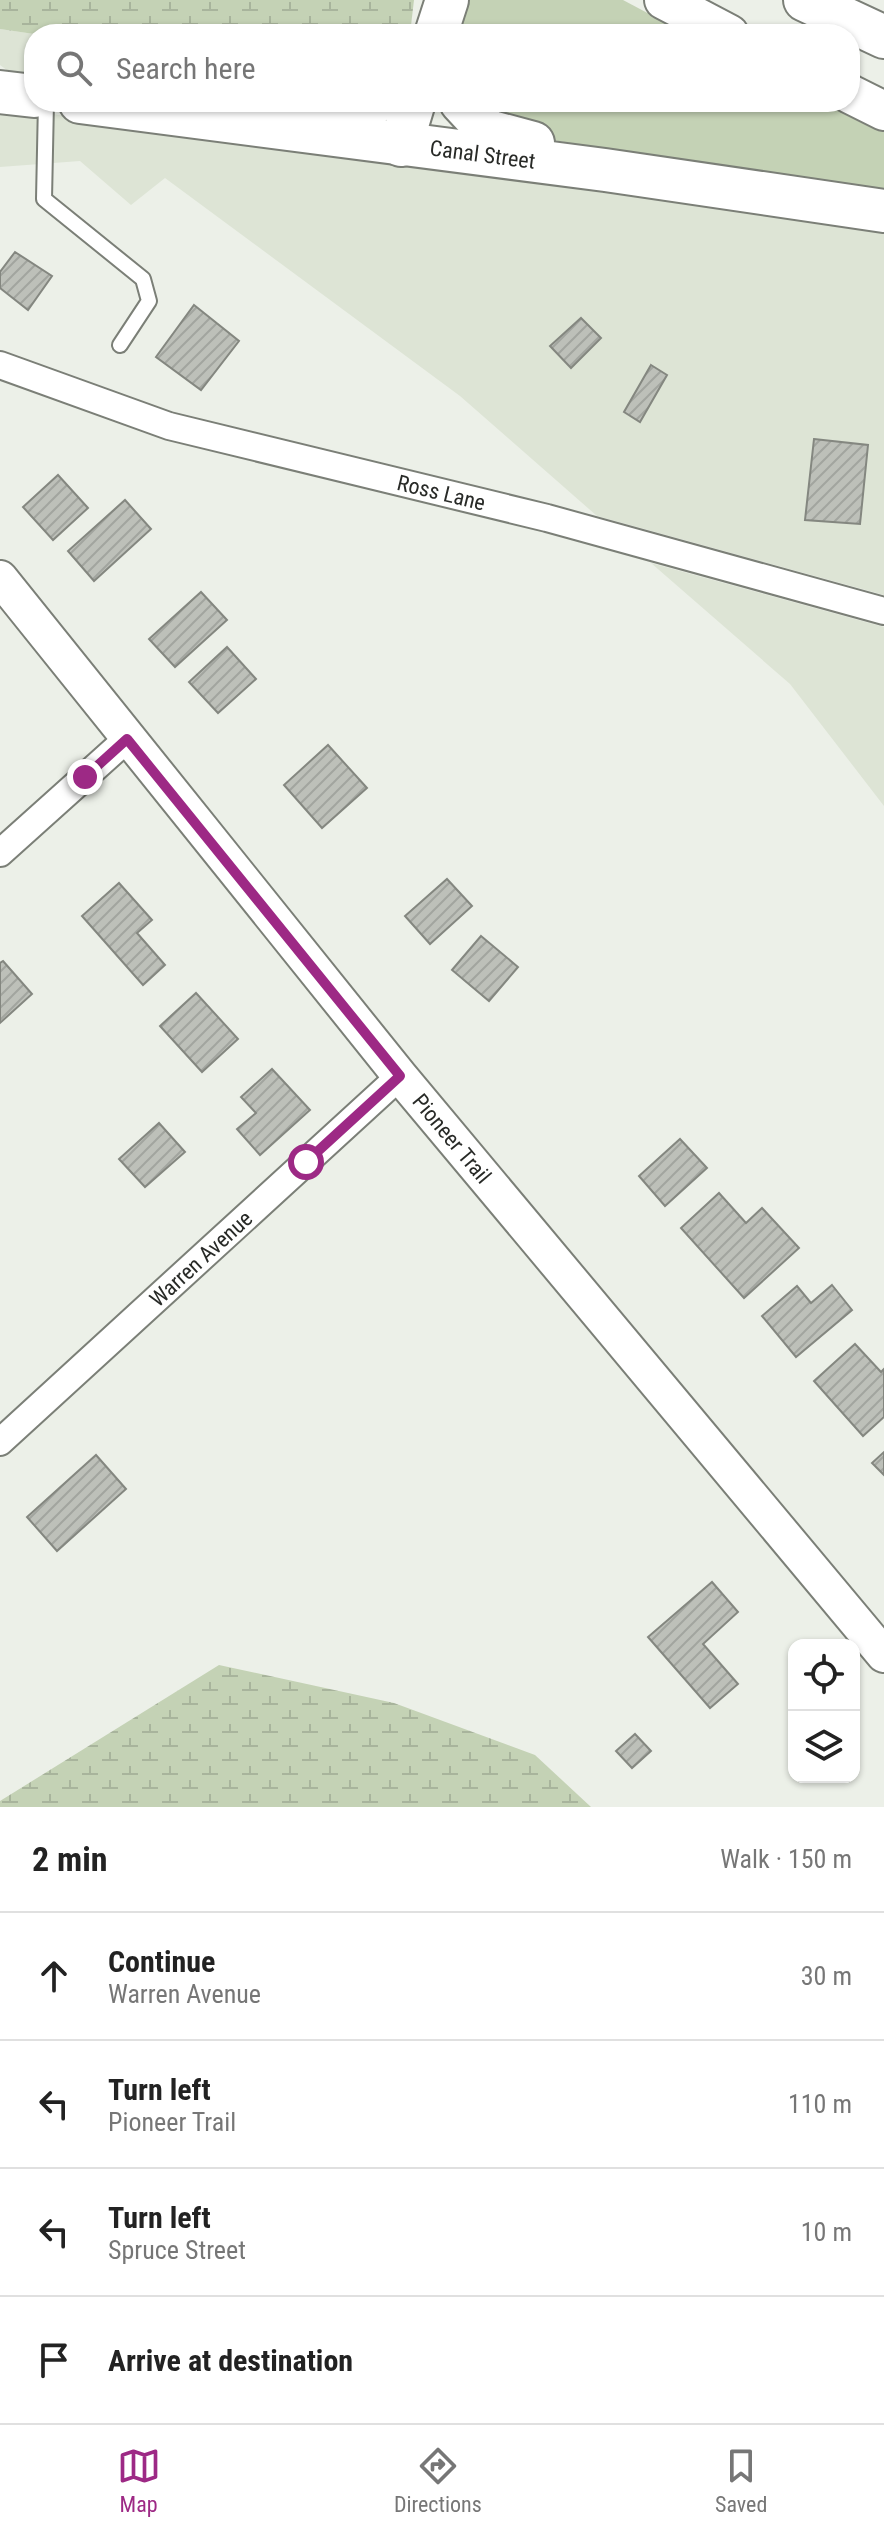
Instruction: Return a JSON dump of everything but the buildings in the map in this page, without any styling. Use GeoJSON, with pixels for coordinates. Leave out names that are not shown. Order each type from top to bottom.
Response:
{"type":"FeatureCollection","features":[{"type":"Feature","properties":{"kind":"main road"},"geometry":{"type":"LineString","coordinates":[[439,24],[447,0]]}},
{"type":"Feature","properties":{"kind":"main road"},"geometry":{"type":"LineString","coordinates":[[664,0],[710,24]]}},
{"type":"Feature","properties":{"kind":"main road"},"geometry":{"type":"LineString","coordinates":[[805,0],[856,24]]}},
{"type":"Feature","properties":{"kind":"main road"},"geometry":{"type":"LineString","coordinates":[[860,26],[884,37]]}},
{"type":"Feature","properties":{"kind":"main road"},"geometry":{"type":"LineString","coordinates":[[0,92],[24,95]]}},
{"type":"Feature","properties":{"kind":"main road"},"geometry":{"type":"LineString","coordinates":[[860,99],[884,111]]}},
{"type":"Feature","properties":{"kind":"main road","name":"Canal Street"},"geometry":{"type":"LineString","coordinates":[[157,112],[605,170],[884,211]]}},
{"type":"Feature","properties":{"kind":"main road"},"geometry":{"type":"LineString","coordinates":[[296,130],[343,119],[357,112]]}},
{"type":"Feature","properties":{"kind":"main road"},"geometry":{"type":"LineString","coordinates":[[401,145],[411,112]]}},
{"type":"Feature","properties":{"kind":"main road"},"geometry":{"type":"LineString","coordinates":[[470,112],[488,131],[581,157],[605,170]]}},
{"type":"Feature","properties":{"kind":"street","name":"Ross Lane"},"geometry":{"type":"LineString","coordinates":[[0,365],[169,426],[547,518],[884,611]]}},
{"type":"Feature","properties":{"kind":"street","name":"Pioneer Trail"},"geometry":{"type":"LineString","coordinates":[[0,578],[400,1076],[884,1655]]}},
{"type":"Feature","properties":{"kind":"street"},"geometry":{"type":"LineString","coordinates":[[0,853],[127,739]]}},
{"type":"Feature","properties":{"kind":"street","name":"Warren Avenue"},"geometry":{"type":"LineString","coordinates":[[0,1442],[400,1076]]}},
{"type":"Feature","properties":{"kind":"lane"},"geometry":{"type":"LineString","coordinates":[[46,112],[44,199],[143,279],[149,301],[120,345]]}},
{"type":"Feature","properties":{"kind":"shaded area"},"geometry":{"type":"Polygon","coordinates":[[[0,29],[24,33],[24,80],[0,65],[0,29]]]}},
{"type":"Feature","properties":{"kind":"shaded area"},"geometry":{"type":"Polygon","coordinates":[[[0,107],[884,227],[884,595],[597,516],[460,396],[165,178],[131,205],[80,161],[0,167],[0,107]]]}},
{"type":"Feature","properties":{"kind":"shaded area"},"geometry":{"type":"Polygon","coordinates":[[[651,563],[884,627],[884,806],[790,684],[651,563]]]}},
{"type":"Feature","properties":{"kind":"green space"},"geometry":{"type":"Polygon","coordinates":[[[0,0],[414,0],[411,24],[24,24],[24,33],[0,29],[0,0]]]}},
{"type":"Feature","properties":{"kind":"green space"},"geometry":{"type":"Polygon","coordinates":[[[467,0],[623,0],[668,24],[461,24],[467,0]]]}},
{"type":"Feature","properties":{"kind":"green space"},"geometry":{"type":"Polygon","coordinates":[[[480,112],[842,112],[884,132],[884,198],[513,133],[480,112]]]}},
{"type":"Feature","properties":{"kind":"green space"},"geometry":{"type":"Polygon","coordinates":[[[219,1665],[394,1703],[535,1755],[591,1807],[0,1807],[0,1801],[219,1665]]]}},
{"type":"Feature","properties":{"kind":"route"},"geometry":{"type":"LineString","coordinates":[[85,777],[127,739],[400,1076],[306,1162]]}}]}
